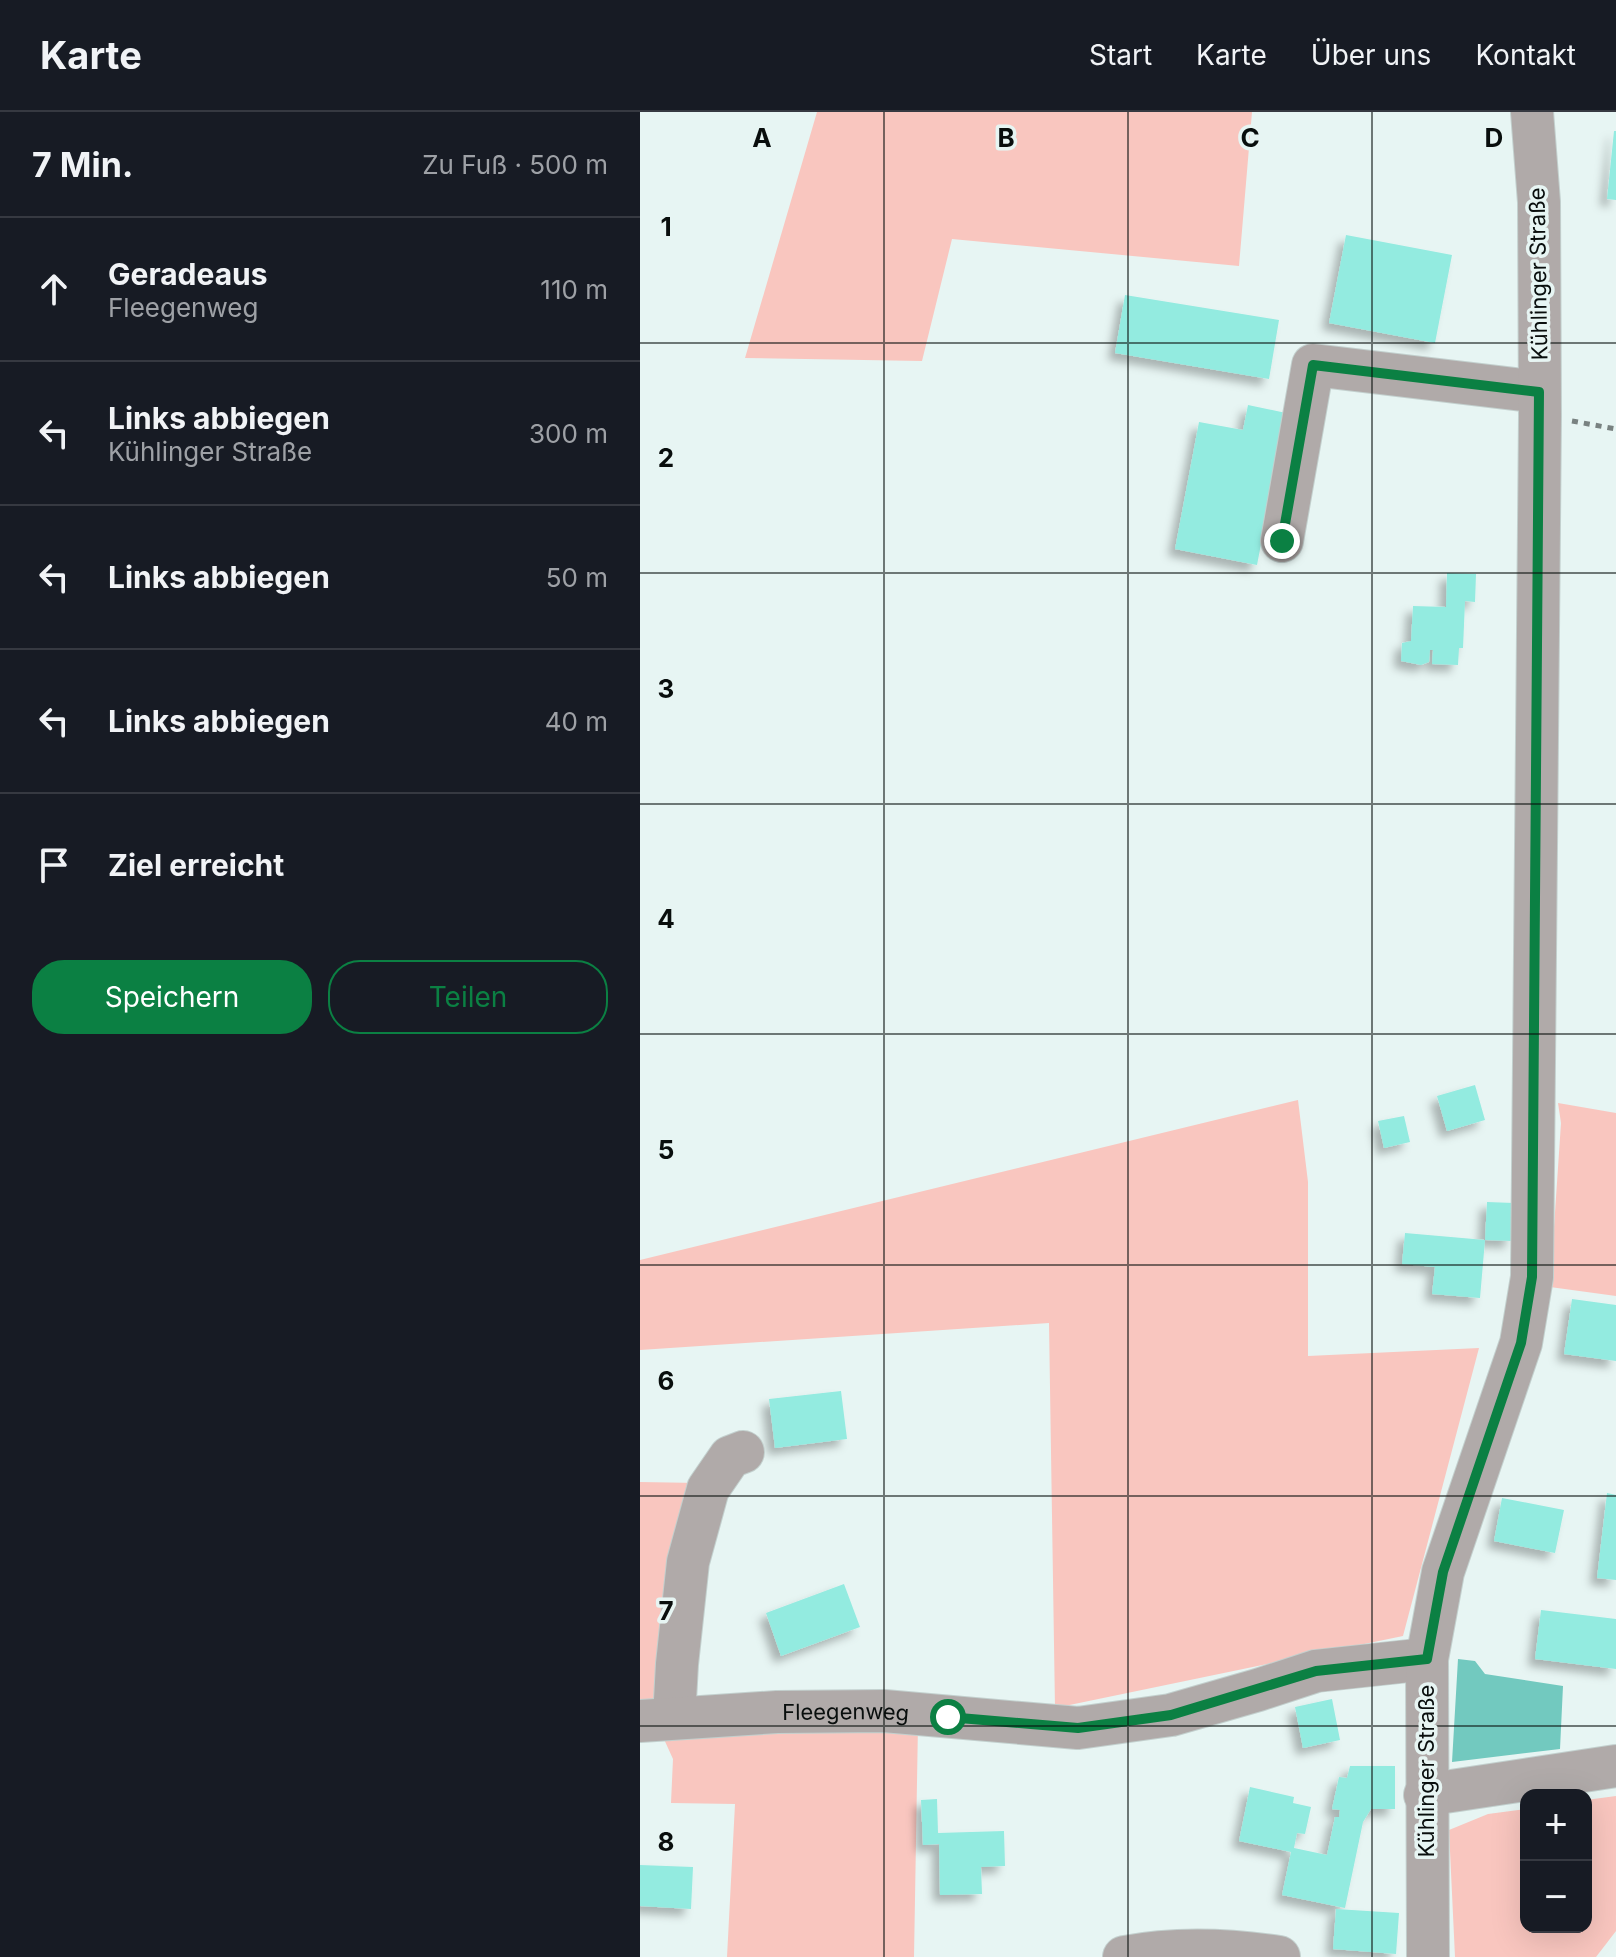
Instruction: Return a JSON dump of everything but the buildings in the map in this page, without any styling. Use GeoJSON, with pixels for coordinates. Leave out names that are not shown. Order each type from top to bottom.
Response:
{"type":"FeatureCollection","features":[{"type":"Feature","properties":{"kind":"street","name":"Kühlinger Straße"},"geometry":{"type":"LineString","coordinates":[[1428,1957],[1425,1795],[1427,1659],[1443,1572],[1521,1343],[1532,1277],[1539,202],[1532,112]]}},
{"type":"Feature","properties":{"kind":"street"},"geometry":{"type":"LineString","coordinates":[[1282,541],[1313,365],[1539,392]]}},
{"type":"Feature","properties":{"kind":"street"},"geometry":{"type":"LineString","coordinates":[[657,1719],[677,1664],[688,1562],[708,1489],[730,1457],[743,1452]]}},
{"type":"Feature","properties":{"kind":"street","name":"Fleegenweg"},"geometry":{"type":"LineString","coordinates":[[657,1719],[777,1712],[884,1711],[1078,1728],[1171,1715],[1316,1671],[1427,1659]]}},
{"type":"Feature","properties":{"kind":"street"},"geometry":{"type":"LineString","coordinates":[[1425,1795],[1616,1766]]}},
{"type":"Feature","properties":{"kind":"street"},"geometry":{"type":"LineString","coordinates":[[1124,1957],[1232,1949],[1279,1957]]}},
{"type":"Feature","properties":{"kind":"shaded area"},"geometry":{"type":"Polygon","coordinates":[[[817,112],[1252,112],[1239,266],[952,239],[922,361],[745,358],[817,112]]]}},
{"type":"Feature","properties":{"kind":"shaded area"},"geometry":{"type":"Polygon","coordinates":[[[1298,1100],[1308,1182],[1308,1356],[1479,1348],[1403,1636],[1055,1708],[1049,1323],[640,1350],[640,1260],[1298,1100]]]}},
{"type":"Feature","properties":{"kind":"shaded area"},"geometry":{"type":"Polygon","coordinates":[[[1558,1103],[1616,1113],[1616,1296],[1550,1287],[1561,1123],[1558,1103]]]}},
{"type":"Feature","properties":{"kind":"shaded area"},"geometry":{"type":"Polygon","coordinates":[[[640,1482],[699,1483],[668,1699],[640,1701],[640,1482]]]}},
{"type":"Feature","properties":{"kind":"shaded area"},"geometry":{"type":"Polygon","coordinates":[[[918,1724],[914,1957],[727,1957],[735,1804],[671,1803],[673,1759],[663,1737],[918,1724]]]}},
{"type":"Feature","properties":{"kind":"shaded area"},"geometry":{"type":"Polygon","coordinates":[[[1616,1796],[1616,1931],[1596,1957],[1455,1957],[1449,1830],[1488,1814],[1520,1810],[1520,1933],[1592,1933],[1592,1799],[1616,1796]]]}},
{"type":"Feature","properties":{"kind":"water"},"geometry":{"type":"Polygon","coordinates":[[[1458,1659],[1475,1661],[1485,1674],[1563,1686],[1560,1749],[1452,1762],[1458,1659]]]}},
{"type":"Feature","properties":{"kind":"route"},"geometry":{"type":"LineString","coordinates":[[948,1717],[1078,1728],[1171,1715],[1316,1671],[1385,1661],[1427,1659],[1443,1572],[1521,1343],[1532,1277],[1539,392],[1313,365],[1282,541]]}}]}
